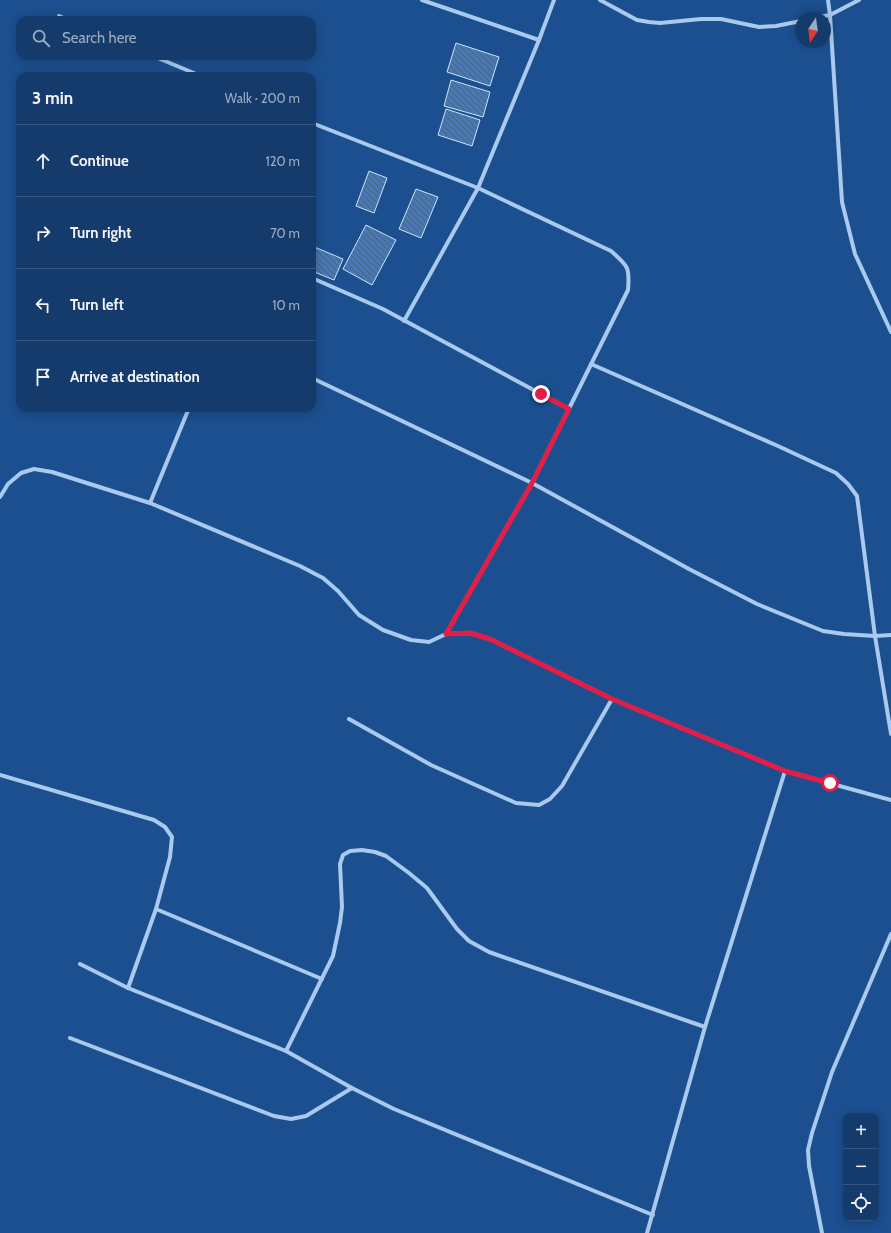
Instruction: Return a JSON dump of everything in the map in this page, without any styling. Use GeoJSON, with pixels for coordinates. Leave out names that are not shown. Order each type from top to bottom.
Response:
{"type":"FeatureCollection","features":[{"type":"Feature","properties":{"kind":"street"},"geometry":{"type":"LineString","coordinates":[[422,0],[539,40]]}},
{"type":"Feature","properties":{"kind":"street"},"geometry":{"type":"LineString","coordinates":[[404,321],[478,188],[554,0]]}},
{"type":"Feature","properties":{"kind":"street"},"geometry":{"type":"LineString","coordinates":[[600,0],[637,20],[649,22],[660,23],[701,19],[721,19],[759,27],[776,26],[795,22]]}},
{"type":"Feature","properties":{"kind":"street"},"geometry":{"type":"LineString","coordinates":[[828,0],[830,12]]}},
{"type":"Feature","properties":{"kind":"street"},"geometry":{"type":"LineString","coordinates":[[831,14],[859,0]]}},
{"type":"Feature","properties":{"kind":"street"},"geometry":{"type":"LineString","coordinates":[[831,31],[842,202],[855,254],[891,332]]}},
{"type":"Feature","properties":{"kind":"street"},"geometry":{"type":"LineString","coordinates":[[162,60],[191,72]]}},
{"type":"Feature","properties":{"kind":"street"},"geometry":{"type":"LineString","coordinates":[[316,125],[478,188],[611,251],[625,262],[629,275],[628,290],[532,483],[446,634]]}},
{"type":"Feature","properties":{"kind":"street"},"geometry":{"type":"LineString","coordinates":[[316,280],[383,309],[569,409]]}},
{"type":"Feature","properties":{"kind":"street"},"geometry":{"type":"LineString","coordinates":[[591,364],[836,473],[848,484],[857,496],[875,636],[891,734]]}},
{"type":"Feature","properties":{"kind":"street"},"geometry":{"type":"LineString","coordinates":[[316,380],[532,483],[757,604],[823,631],[875,636],[891,635]]}},
{"type":"Feature","properties":{"kind":"street"},"geometry":{"type":"LineString","coordinates":[[150,503],[187,412]]}},
{"type":"Feature","properties":{"kind":"street"},"geometry":{"type":"LineString","coordinates":[[0,497],[8,484],[21,473],[34,469],[52,472],[150,503],[300,566],[323,578],[338,591],[359,615],[383,630],[411,640],[429,642],[446,634],[470,633],[490,639],[612,699],[785,771],[891,800]]}},
{"type":"Feature","properties":{"kind":"street"},"geometry":{"type":"LineString","coordinates":[[350,719],[431,765],[516,803],[539,805],[550,800],[562,786],[612,699]]}},
{"type":"Feature","properties":{"kind":"street"},"geometry":{"type":"LineString","coordinates":[[647,1233],[705,1027],[785,771]]}},
{"type":"Feature","properties":{"kind":"street"},"geometry":{"type":"LineString","coordinates":[[0,775],[154,820],[165,827],[172,838],[170,857],[156,909],[128,988]]}},
{"type":"Feature","properties":{"kind":"street"},"geometry":{"type":"LineString","coordinates":[[286,1051],[333,956],[342,907],[340,864],[343,855],[350,850],[374,852],[386,856],[427,888],[457,929],[469,942],[489,952],[705,1027]]}},
{"type":"Feature","properties":{"kind":"street"},"geometry":{"type":"LineString","coordinates":[[156,909],[322,979]]}},
{"type":"Feature","properties":{"kind":"street"},"geometry":{"type":"LineString","coordinates":[[822,1233],[809,1166],[808,1150],[832,1072],[891,934]]}},
{"type":"Feature","properties":{"kind":"street"},"geometry":{"type":"LineString","coordinates":[[80,964],[128,988],[286,1051],[352,1088],[394,1109],[653,1215]]}},
{"type":"Feature","properties":{"kind":"street"},"geometry":{"type":"LineString","coordinates":[[70,1038],[274,1116],[291,1119],[306,1116],[352,1088]]}},
{"type":"Feature","properties":{"kind":"building"},"geometry":{"type":"Polygon","coordinates":[[[456,43],[499,57],[490,86],[447,72],[456,43]]]}},
{"type":"Feature","properties":{"kind":"building"},"geometry":{"type":"Polygon","coordinates":[[[451,80],[490,92],[483,117],[444,106],[451,80]]]}},
{"type":"Feature","properties":{"kind":"building"},"geometry":{"type":"Polygon","coordinates":[[[446,109],[480,120],[472,146],[438,135],[446,109]]]}},
{"type":"Feature","properties":{"kind":"building"},"geometry":{"type":"Polygon","coordinates":[[[369,171],[387,178],[374,213],[356,206],[369,171]]]}},
{"type":"Feature","properties":{"kind":"building"},"geometry":{"type":"Polygon","coordinates":[[[416,189],[438,197],[421,238],[399,229],[416,189]]]}},
{"type":"Feature","properties":{"kind":"building"},"geometry":{"type":"Polygon","coordinates":[[[366,225],[396,240],[372,285],[343,269],[366,225]]]}},
{"type":"Feature","properties":{"kind":"building"},"geometry":{"type":"Polygon","coordinates":[[[316,248],[343,259],[334,280],[316,273],[316,248]]]}},
{"type":"Feature","properties":{"kind":"route"},"geometry":{"type":"LineString","coordinates":[[541,394],[569,409],[532,483],[446,634],[470,633],[490,639],[612,699],[785,771],[830,783]]}}]}
